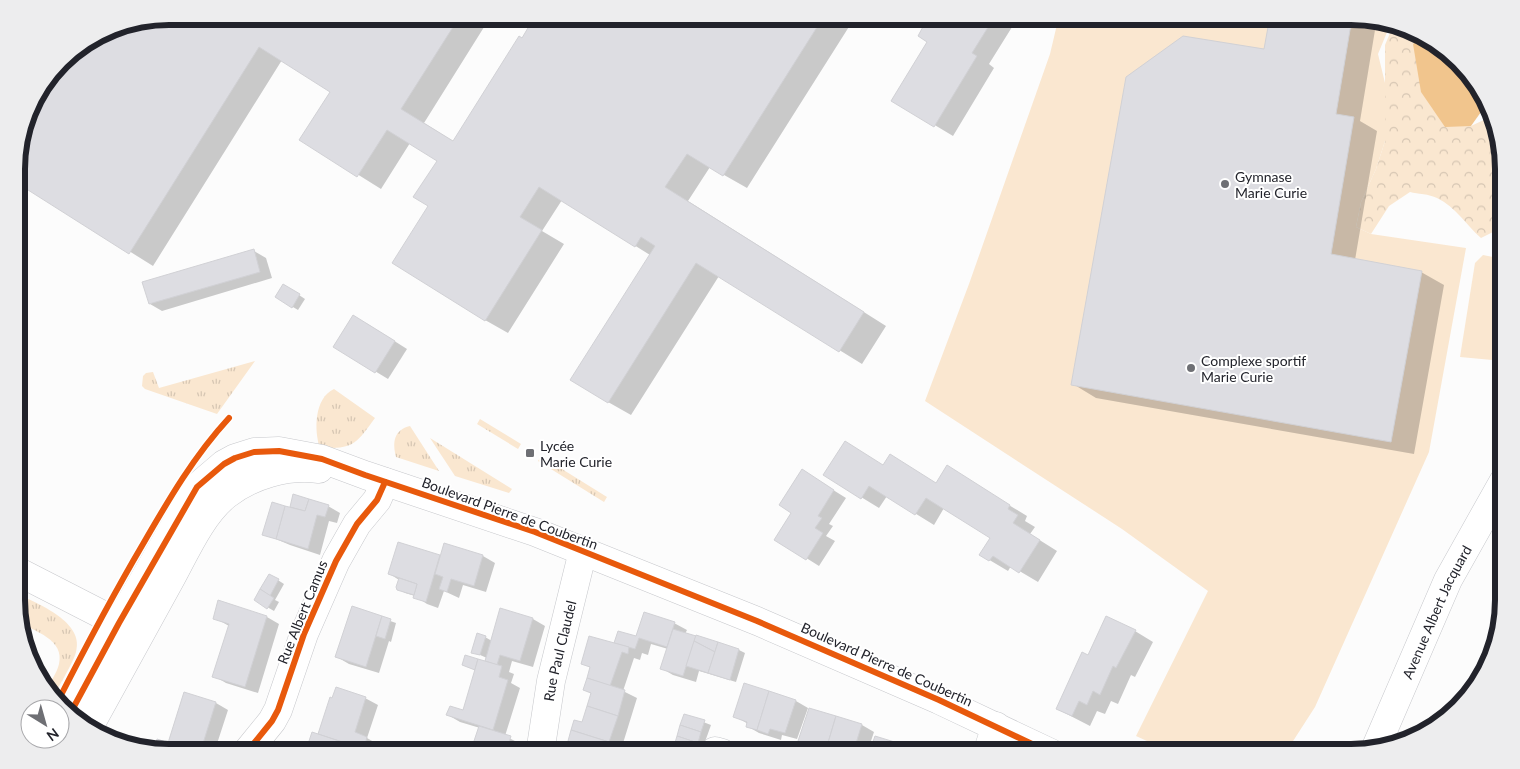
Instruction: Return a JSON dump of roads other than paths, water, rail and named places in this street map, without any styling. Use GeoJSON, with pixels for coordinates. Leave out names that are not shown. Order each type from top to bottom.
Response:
{"type":"FeatureCollection","features":[{"type":"Feature","properties":{"kind":"street","name":"Boulevard Pierre de Coubertin"},"geometry":{"type":"LineString","coordinates":[[74,708],[192,541],[211,511],[226,496],[262,475],[288,469],[315,468],[375,478],[512,524],[583,551],[757,621],[1034,744]]}},
{"type":"Feature","properties":{"kind":"street","name":"Rue Albert Camus"},"geometry":{"type":"LineString","coordinates":[[253,744],[272,721],[282,700],[304,634],[336,561],[357,524],[377,500],[375,478]]}},
{"type":"Feature","properties":{"kind":"street","name":"Avenue Albert Jacquard"},"geometry":{"type":"LineString","coordinates":[[1379,741],[1448,580],[1495,496]]}},
{"type":"Feature","properties":{"kind":"street","name":"Rue Paul Claudel"},"geometry":{"type":"LineString","coordinates":[[541,744],[551,681],[583,551]]}},
{"type":"Feature","properties":{"kind":"street"},"geometry":{"type":"LineString","coordinates":[[25,575],[130,629]]}},
{"type":"Feature","properties":{"kind":"street","name":"Boulevard Pierre de Coubertin"},"geometry":{"type":"LineString","coordinates":[[91,721],[130,629]]}},
{"type":"Feature","properties":{"kind":"street"},"geometry":{"type":"LineString","coordinates":[[990,744],[996,726]]}},
{"type":"Feature","properties":{"kind":"place","name":"Gymnase Marie Curie"},"geometry":{"type":"Point","coordinates":[1225,184]}},
{"type":"Feature","properties":{"kind":"place","name":"Complexe sportif Marie Curie"},"geometry":{"type":"Point","coordinates":[1191,368]}},
{"type":"Feature","properties":{"kind":"place","name":"Lycée Marie Curie"},"geometry":{"type":"Point","coordinates":[530,453]}}]}
